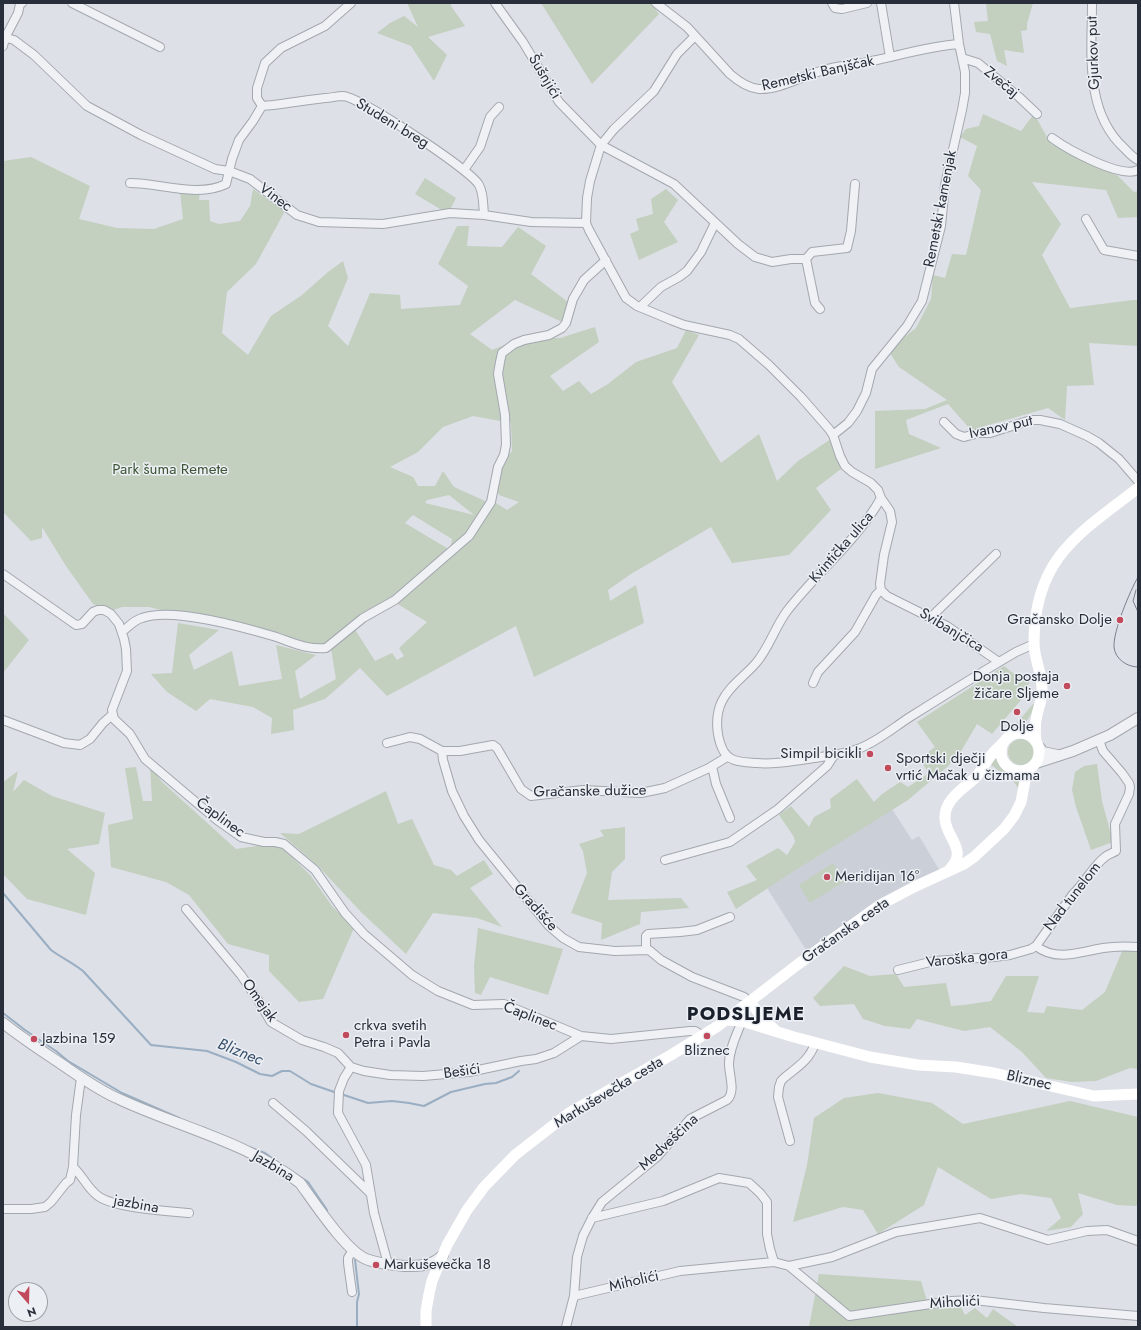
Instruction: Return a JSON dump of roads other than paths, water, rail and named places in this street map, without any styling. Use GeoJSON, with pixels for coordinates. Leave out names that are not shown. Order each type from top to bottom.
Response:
{"type":"FeatureCollection","features":[{"type":"Feature","properties":{"kind":"main road"},"geometry":{"type":"LineString","coordinates":[[1004,742],[1002,753],[1007,765],[1016,770],[1032,766],[1039,753],[1035,727],[1037,714],[1041,703],[1042,688],[1034,644],[1034,625],[1038,600],[1048,573],[1055,561],[1077,536],[1138,488]]}},
{"type":"Feature","properties":{"kind":"main road"},"geometry":{"type":"LineString","coordinates":[[974,857],[966,858],[962,856],[957,849],[947,829],[945,816],[946,809],[953,798],[978,774],[989,758],[1004,742],[1028,726],[1037,714]]}},
{"type":"Feature","properties":{"kind":"main road"},"geometry":{"type":"LineString","coordinates":[[1019,733],[1031,736],[1037,744]]}},
{"type":"Feature","properties":{"kind":"main road","name":"Gračanska cesta"},"geometry":{"type":"LineString","coordinates":[[750,1002],[880,905],[964,864],[974,857],[1004,829],[1014,816],[1021,802],[1026,774],[1032,766]]}},
{"type":"Feature","properties":{"kind":"main road"},"geometry":{"type":"LineString","coordinates":[[948,871],[956,862],[958,854],[957,849]]}},
{"type":"Feature","properties":{"kind":"main road","name":"Markuševečka cesta"},"geometry":{"type":"LineString","coordinates":[[426,1327],[426,1311],[432,1281],[443,1255],[467,1210],[484,1187],[515,1155],[569,1113],[703,1036],[750,1002]]}},
{"type":"Feature","properties":{"kind":"main road","name":"Bliznec"},"geometry":{"type":"LineString","coordinates":[[750,1002],[768,1023],[779,1032]]}},
{"type":"Feature","properties":{"kind":"main road","name":"Bliznec"},"geometry":{"type":"LineString","coordinates":[[726,1020],[742,1021],[815,1043],[870,1057],[918,1065],[956,1067],[994,1073],[1094,1096],[1138,1094]]}},
{"type":"Feature","properties":{"kind":"street"},"geometry":{"type":"LineString","coordinates":[[3,46],[4,37],[18,13],[21,3]]}},
{"type":"Feature","properties":{"kind":"street"},"geometry":{"type":"LineString","coordinates":[[72,3],[160,47]]}},
{"type":"Feature","properties":{"kind":"street"},"geometry":{"type":"LineString","coordinates":[[130,183],[143,183],[166,187],[204,190],[226,184],[239,140],[262,106],[257,98],[257,88],[265,62],[281,48],[325,26],[351,3]]}},
{"type":"Feature","properties":{"kind":"street","name":"Šušnjići"},"geometry":{"type":"LineString","coordinates":[[495,3],[523,42],[559,102],[601,145],[674,184],[747,252],[755,257],[772,262],[790,259],[806,259]]}},
{"type":"Feature","properties":{"kind":"street","name":"Remetski Banjščak"},"geometry":{"type":"LineString","coordinates":[[656,3],[687,27],[734,77],[748,86],[759,89],[779,86],[826,69],[941,46],[959,44]]}},
{"type":"Feature","properties":{"kind":"street"},"geometry":{"type":"LineString","coordinates":[[832,3],[835,8],[842,9],[867,3]]}},
{"type":"Feature","properties":{"kind":"street"},"geometry":{"type":"LineString","coordinates":[[881,3],[890,57]]}},
{"type":"Feature","properties":{"kind":"street","name":"Remetski kamenjak"},"geometry":{"type":"LineString","coordinates":[[833,435],[848,423],[857,411],[866,393],[872,369],[907,326],[922,301],[941,226],[945,184],[962,110],[966,82],[959,44],[954,3]]}},
{"type":"Feature","properties":{"kind":"street","name":"Gjurkov put"},"geometry":{"type":"LineString","coordinates":[[1092,3],[1093,75],[1096,101],[1105,123],[1113,135],[1132,157],[1138,160]]}},
{"type":"Feature","properties":{"kind":"street"},"geometry":{"type":"LineString","coordinates":[[586,223],[585,214],[590,181],[601,145],[614,128],[654,91],[677,54],[695,36]]}},
{"type":"Feature","properties":{"kind":"street","name":"Vinec"},"geometry":{"type":"LineString","coordinates":[[4,37],[14,40],[34,55],[87,106],[123,126],[215,169],[229,170],[250,179],[297,215],[319,222],[383,224],[450,213],[484,215],[531,222],[586,223]]}},
{"type":"Feature","properties":{"kind":"street","name":"Zvečaj"},"geometry":{"type":"LineString","coordinates":[[962,58],[978,63],[1019,97],[1036,114]]}},
{"type":"Feature","properties":{"kind":"street","name":"Studeni breg"},"geometry":{"type":"LineString","coordinates":[[262,106],[344,96],[368,107],[408,130],[464,170],[479,186],[484,215]]}},
{"type":"Feature","properties":{"kind":"street"},"geometry":{"type":"LineString","coordinates":[[464,170],[480,147],[490,117],[499,107]]}},
{"type":"Feature","properties":{"kind":"street"},"geometry":{"type":"LineString","coordinates":[[1052,138],[1066,147],[1116,170],[1134,172],[1138,170]]}},
{"type":"Feature","properties":{"kind":"street"},"geometry":{"type":"LineString","coordinates":[[820,309],[815,303],[806,259],[812,252],[847,248],[851,231],[855,184]]}},
{"type":"Feature","properties":{"kind":"street"},"geometry":{"type":"LineString","coordinates":[[1086,219],[1104,250],[1138,256]]}},
{"type":"Feature","properties":{"kind":"street","name":"Kvintička ulica"},"geometry":{"type":"LineString","coordinates":[[586,223],[626,298],[640,307],[684,325],[715,331],[739,339],[769,365],[801,397],[833,435],[845,466],[871,483],[878,490],[881,498],[872,514],[858,533],[833,559],[787,612],[756,663],[733,685],[722,700],[719,710],[718,730],[722,750],[727,757]]}},
{"type":"Feature","properties":{"kind":"street"},"geometry":{"type":"LineString","coordinates":[[640,307],[661,287],[687,271],[700,252],[716,223]]}},
{"type":"Feature","properties":{"kind":"street"},"geometry":{"type":"LineString","coordinates":[[122,632],[141,618],[173,615],[225,623],[299,646],[320,649],[326,648],[363,618],[395,600],[469,536],[489,507],[498,467],[504,455],[507,436],[498,374],[502,353],[514,344],[524,340],[549,335],[562,328],[566,322],[573,299],[584,280],[606,260]]}},
{"type":"Feature","properties":{"kind":"street","name":"Ivanov put"},"geometry":{"type":"LineString","coordinates":[[944,422],[956,434],[964,437],[979,433],[990,433],[1031,420],[1040,420],[1060,424],[1099,443],[1119,459],[1138,481]]}},
{"type":"Feature","properties":{"kind":"street"},"geometry":{"type":"LineString","coordinates":[[813,683],[818,672],[855,632],[876,595],[881,590],[880,584],[884,555],[892,522],[890,511],[881,498]]}},
{"type":"Feature","properties":{"kind":"street"},"geometry":{"type":"LineString","coordinates":[[931,617],[996,554]]}},
{"type":"Feature","properties":{"kind":"street"},"geometry":{"type":"LineString","coordinates":[[3,574],[76,625],[82,624],[93,612],[98,610],[104,610],[111,614],[122,632],[126,649],[127,671],[112,710],[112,715],[103,723],[90,740],[80,745],[64,743],[3,720]]}},
{"type":"Feature","properties":{"kind":"street","name":"Svibanjčica"},"geometry":{"type":"LineString","coordinates":[[881,590],[887,596],[947,626],[999,662]]}},
{"type":"Feature","properties":{"kind":"street"},"geometry":{"type":"LineString","coordinates":[[727,757],[740,762],[769,764],[834,755],[859,749],[999,662],[1034,644]]}},
{"type":"Feature","properties":{"kind":"street","name":"Čaplinec"},"geometry":{"type":"LineString","coordinates":[[112,715],[114,719],[130,734],[146,759],[217,820],[241,837],[264,842],[284,844],[315,870],[345,913],[364,934],[412,975],[438,991],[473,1005],[504,1004],[581,1036]]}},
{"type":"Feature","properties":{"kind":"street"},"geometry":{"type":"LineString","coordinates":[[1032,766],[1099,740],[1120,730],[1138,718]]}},
{"type":"Feature","properties":{"kind":"street"},"geometry":{"type":"LineString","coordinates":[[387,743],[410,737],[420,739],[442,751]]}},
{"type":"Feature","properties":{"kind":"street","name":"Nad tunelom"},"geometry":{"type":"LineString","coordinates":[[1099,740],[1103,751],[1122,774],[1130,787],[1129,794],[1115,824],[1116,851],[1098,863],[1073,894],[1036,946],[1045,952],[1064,955],[1104,948],[1138,947]]}},
{"type":"Feature","properties":{"kind":"street"},"geometry":{"type":"LineString","coordinates":[[1037,744],[1043,752],[1049,754],[1062,754]]}},
{"type":"Feature","properties":{"kind":"street","name":"Gračanske dužice"},"geometry":{"type":"LineString","coordinates":[[442,751],[460,751],[493,745],[497,748],[521,789],[531,796],[583,790],[641,793],[665,788],[712,766],[727,757]]}},
{"type":"Feature","properties":{"kind":"street","name":"Gradišće"},"geometry":{"type":"LineString","coordinates":[[442,751],[443,760],[452,791],[464,816],[479,840],[548,926],[563,938],[579,947],[615,951],[646,949]]}},
{"type":"Feature","properties":{"kind":"street"},"geometry":{"type":"LineString","coordinates":[[664,860],[730,842],[778,809],[830,763],[834,755]]}},
{"type":"Feature","properties":{"kind":"street"},"geometry":{"type":"LineString","coordinates":[[712,766],[716,784],[730,818]]}},
{"type":"Feature","properties":{"kind":"street","name":"Omejak"},"geometry":{"type":"LineString","coordinates":[[186,910],[241,975],[271,1022],[302,1040],[338,1053],[351,1067]]}},
{"type":"Feature","properties":{"kind":"street"},"geometry":{"type":"LineString","coordinates":[[730,917],[697,930],[648,934],[646,936],[646,949],[661,960],[692,977],[744,997],[750,1002]]}},
{"type":"Feature","properties":{"kind":"street","name":"Varoška gora"},"geometry":{"type":"LineString","coordinates":[[898,970],[934,961],[991,958],[1010,955],[1036,946]]}},
{"type":"Feature","properties":{"kind":"street","name":"Medveščina"},"geometry":{"type":"LineString","coordinates":[[566,1327],[574,1296],[577,1257],[592,1218],[602,1202],[657,1156],[690,1119],[730,1097],[732,1090],[729,1062],[730,1054],[742,1021]]}},
{"type":"Feature","properties":{"kind":"street","name":"Jazbina"},"geometry":{"type":"LineString","coordinates":[[3,1023],[25,1040],[81,1078],[118,1099],[255,1155],[293,1178],[300,1183],[333,1227],[353,1250],[366,1259],[388,1264],[420,1266],[435,1262],[443,1255]]}},
{"type":"Feature","properties":{"kind":"street"},"geometry":{"type":"LineString","coordinates":[[581,1036],[611,1039],[690,1031],[699,1032],[703,1036]]}},
{"type":"Feature","properties":{"kind":"street","name":"Bešići"},"geometry":{"type":"LineString","coordinates":[[351,1067],[364,1071],[396,1075],[423,1076],[469,1072],[536,1059],[554,1053],[581,1036]]}},
{"type":"Feature","properties":{"kind":"street"},"geometry":{"type":"LineString","coordinates":[[790,1141],[778,1097],[779,1087],[784,1078],[808,1058],[815,1043]]}},
{"type":"Feature","properties":{"kind":"street"},"geometry":{"type":"LineString","coordinates":[[351,1067],[344,1078],[338,1094],[338,1113],[366,1165],[374,1213],[388,1264]]}},
{"type":"Feature","properties":{"kind":"street"},"geometry":{"type":"LineString","coordinates":[[3,1209],[30,1209],[45,1207],[70,1180],[73,1167],[76,1114],[81,1078]]}},
{"type":"Feature","properties":{"kind":"street"},"geometry":{"type":"LineString","coordinates":[[273,1103],[306,1131],[371,1194]]}},
{"type":"Feature","properties":{"kind":"street","name":"jazbina"},"geometry":{"type":"LineString","coordinates":[[73,1167],[79,1172],[97,1196],[107,1201],[139,1207],[189,1213]]}},
{"type":"Feature","properties":{"kind":"street"},"geometry":{"type":"LineString","coordinates":[[592,1218],[663,1201],[719,1178],[749,1183],[767,1202],[767,1234],[774,1262]]}},
{"type":"Feature","properties":{"kind":"street","name":"Miholići"},"geometry":{"type":"LineString","coordinates":[[789,1266],[832,1257],[896,1232],[980,1218],[1048,1240],[1087,1231],[1107,1230],[1138,1241]]}},
{"type":"Feature","properties":{"kind":"street"},"geometry":{"type":"LineString","coordinates":[[352,1292],[348,1258],[353,1250]]}},
{"type":"Feature","properties":{"kind":"street","name":"Miholići"},"geometry":{"type":"LineString","coordinates":[[574,1296],[680,1271],[774,1262],[789,1266],[849,1316],[951,1301],[974,1300],[1138,1316]]}},
{"type":"Feature","properties":{"kind":"street"},"geometry":{"type":"LineString","coordinates":[[420,1266],[427,1270],[432,1281]]}},
{"type":"Feature","properties":{"kind":"waterway","name":"Bliznec"},"geometry":{"type":"LineString","coordinates":[[3,893],[51,950],[83,971],[151,1045],[207,1051],[236,1062],[260,1074],[272,1076],[282,1071],[290,1071],[311,1084],[337,1093]]}},
{"type":"Feature","properties":{"kind":"waterway"},"geometry":{"type":"LineString","coordinates":[[3,1013],[68,1061],[122,1093],[179,1118]]}},
{"type":"Feature","properties":{"kind":"waterway","name":"Bliznec"},"geometry":{"type":"LineString","coordinates":[[341,1094],[368,1103],[392,1101],[424,1106],[451,1092],[496,1083],[512,1077],[519,1071]]}},
{"type":"Feature","properties":{"kind":"waterway"},"geometry":{"type":"LineString","coordinates":[[202,1127],[231,1139]]}},
{"type":"Feature","properties":{"kind":"waterway"},"geometry":{"type":"LineString","coordinates":[[249,1147],[265,1153],[279,1163]]}},
{"type":"Feature","properties":{"kind":"waterway"},"geometry":{"type":"LineString","coordinates":[[291,1171],[308,1182],[327,1210]]}},
{"type":"Feature","properties":{"kind":"waterway"},"geometry":{"type":"LineString","coordinates":[[355,1260],[359,1294],[357,1302],[357,1327]]}},
{"type":"Feature","properties":{"kind":"tram line"},"geometry":{"type":"LineString","coordinates":[[1138,577],[1127,601],[1114,640],[1115,651],[1119,659],[1130,666],[1138,667]]}},
{"type":"Feature","properties":{"kind":"tram line"},"geometry":{"type":"LineString","coordinates":[[1136,590],[1133,601],[1138,612]]}},
{"type":"Feature","properties":{"kind":"place","name":"Gračansko Dolje"},"geometry":{"type":"Point","coordinates":[1120,620]}},
{"type":"Feature","properties":{"kind":"place","name":"Donja postaja žičare Sljeme"},"geometry":{"type":"Point","coordinates":[1067,686]}},
{"type":"Feature","properties":{"kind":"place","name":"Dolje"},"geometry":{"type":"Point","coordinates":[1017,712]}},
{"type":"Feature","properties":{"kind":"place","name":"Simpil bicikli"},"geometry":{"type":"Point","coordinates":[870,754]}},
{"type":"Feature","properties":{"kind":"place","name":"Sportski dječji vrtić Mačak u čizmama"},"geometry":{"type":"Point","coordinates":[888,768]}},
{"type":"Feature","properties":{"kind":"place","name":"Meridijan 16°"},"geometry":{"type":"Point","coordinates":[827,877]}},
{"type":"Feature","properties":{"kind":"place","name":"crkva svetih Petra i Pavla"},"geometry":{"type":"Point","coordinates":[346,1035]}},
{"type":"Feature","properties":{"kind":"place","name":"Bliznec"},"geometry":{"type":"Point","coordinates":[707,1036]}},
{"type":"Feature","properties":{"kind":"place","name":"Jazbina 159"},"geometry":{"type":"Point","coordinates":[34,1039]}},
{"type":"Feature","properties":{"kind":"place","name":"Markuševečka 18"},"geometry":{"type":"Point","coordinates":[376,1265]}},
{"type":"Feature","properties":{"kind":"district","name":"PODSLJEME"},"geometry":{"type":"Point","coordinates":[746,1015]}},
{"type":"Feature","properties":{"kind":"park label","name":"Park šuma Remete"},"geometry":{"type":"Point","coordinates":[170,470]}}]}
